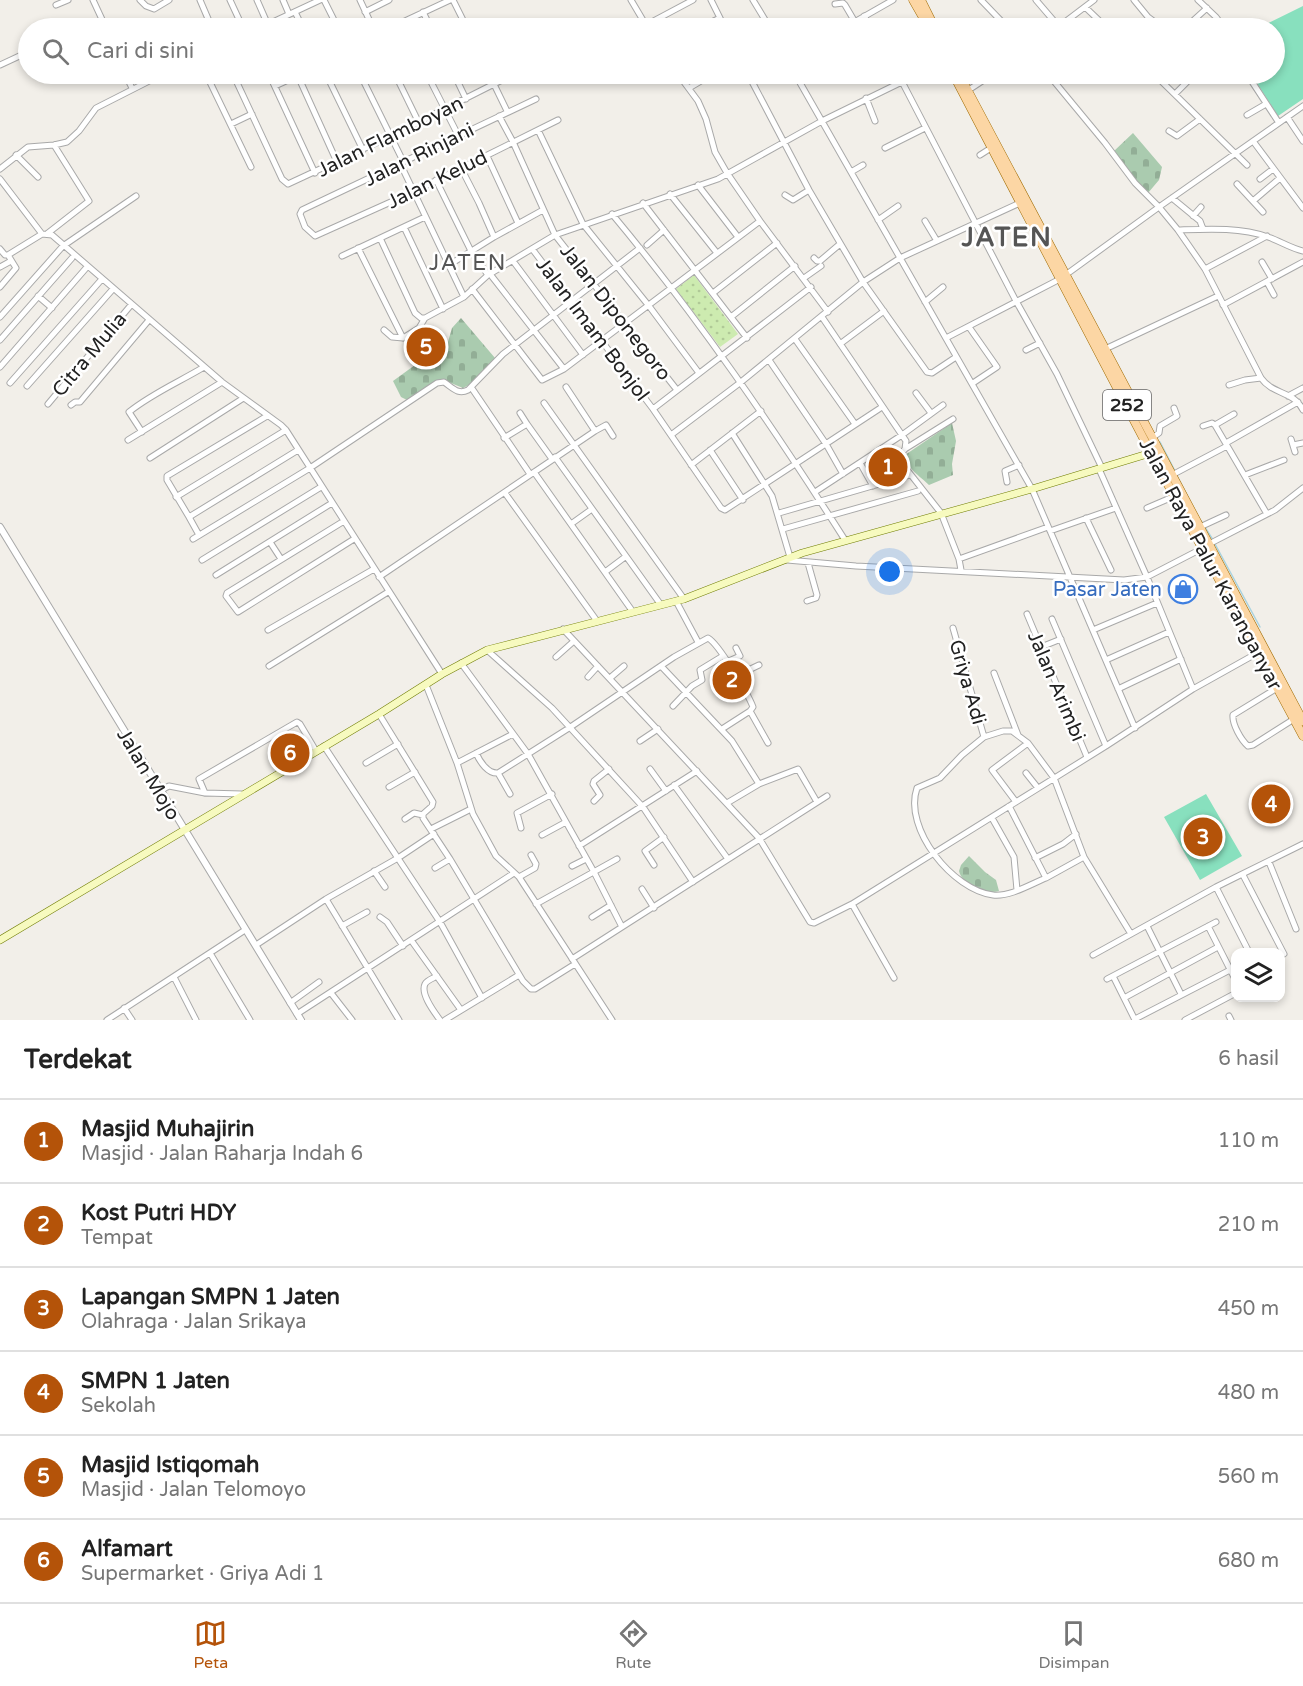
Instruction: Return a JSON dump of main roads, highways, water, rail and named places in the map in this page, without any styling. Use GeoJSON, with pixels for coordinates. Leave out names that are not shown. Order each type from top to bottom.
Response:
{"type":"FeatureCollection","features":[{"type":"Feature","properties":{"kind":"main road"},"geometry":{"type":"LineString","coordinates":[[914,0],[924,18]]}},
{"type":"Feature","properties":{"kind":"main road"},"geometry":{"type":"LineString","coordinates":[[921,0],[930,18]]}},
{"type":"Feature","properties":{"kind":"main road","name":"Jalan Raya Palur Karanganyar"},"geometry":{"type":"LineString","coordinates":[[964,84],[970,89],[991,148],[1067,274],[1152,438],[1155,452],[1175,473],[1261,650],[1277,688],[1303,736]]}},
{"type":"Feature","properties":{"kind":"main road","name":"Jalan Raya Palur Karanganyar"},"geometry":{"type":"LineString","coordinates":[[966,84],[1023,202]]}},
{"type":"Feature","properties":{"kind":"main road","name":"Jalan Raya Palur Karanganyar"},"geometry":{"type":"LineString","coordinates":[[1107,349],[1175,495],[1200,527]]}},
{"type":"Feature","properties":{"kind":"main road"},"geometry":{"type":"LineString","coordinates":[[0,940],[379,714],[460,663],[487,650],[684,599],[787,558],[1155,452]]}},
{"type":"Feature","properties":{"kind":"main road","name":"Jalan Raya Palur Karanganyar"},"geometry":{"type":"LineString","coordinates":[[1261,650],[1303,721]]}},
{"type":"Feature","properties":{"kind":"waterway"},"geometry":{"type":"LineString","coordinates":[[1160,442],[1175,471]]}},
{"type":"Feature","properties":{"kind":"waterway"},"geometry":{"type":"LineString","coordinates":[[1177,476],[1194,509]]}},
{"type":"Feature","properties":{"kind":"waterway"},"geometry":{"type":"LineString","coordinates":[[1201,521],[1213,540]]}},
{"type":"Feature","properties":{"kind":"waterway"},"geometry":{"type":"LineString","coordinates":[[1215,544],[1260,627]]}},
{"type":"Feature","properties":{"kind":"place","name":"Masjid Istiqomah"},"geometry":{"type":"Point","coordinates":[426,347]}},
{"type":"Feature","properties":{"kind":"place","name":"Masjid Muhajirin"},"geometry":{"type":"Point","coordinates":[888,467]}},
{"type":"Feature","properties":{"kind":"place","name":"Pasar Jaten"},"geometry":{"type":"Point","coordinates":[1183,589]}},
{"type":"Feature","properties":{"kind":"place","name":"Kost Putri HDY"},"geometry":{"type":"Point","coordinates":[732,680]}},
{"type":"Feature","properties":{"kind":"place","name":"Alfamart"},"geometry":{"type":"Point","coordinates":[290,753]}},
{"type":"Feature","properties":{"kind":"place","name":"SMPN 1 Jaten"},"geometry":{"type":"Point","coordinates":[1271,804]}},
{"type":"Feature","properties":{"kind":"place","name":"Lapangan SMPN 1 Jaten"},"geometry":{"type":"Point","coordinates":[1203,837]}},
{"type":"Feature","properties":{"kind":"district","name":"JATEN"},"geometry":{"type":"Point","coordinates":[1007,237]}},
{"type":"Feature","properties":{"kind":"district","name":"JATEN"},"geometry":{"type":"Point","coordinates":[468,262]}}]}
